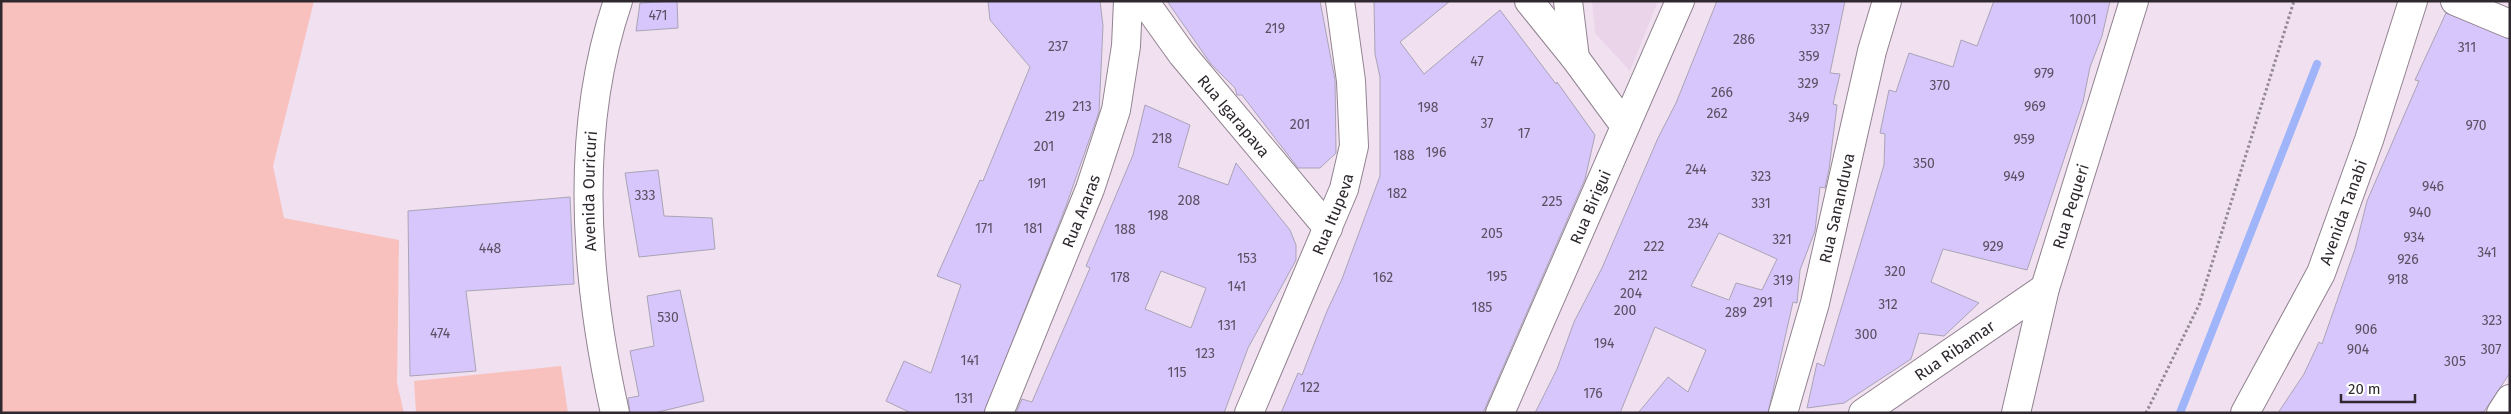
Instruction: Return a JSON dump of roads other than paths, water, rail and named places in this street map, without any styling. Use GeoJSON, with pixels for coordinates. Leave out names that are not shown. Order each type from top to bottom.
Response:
{"type":"FeatureCollection","features":[{"type":"Feature","properties":{"kind":"street","name":"Avenida Ouricuri"},"geometry":{"type":"LineString","coordinates":[[616,413],[604,364],[589,244],[592,114],[605,39],[618,1]]}},
{"type":"Feature","properties":{"kind":"street","name":"Rua Araras"},"geometry":{"type":"LineString","coordinates":[[999,413],[1090,190],[1116,110],[1126,46],[1128,1]]}},
{"type":"Feature","properties":{"kind":"street","name":"Rua Igarapava"},"geometry":{"type":"LineString","coordinates":[[1144,1],[1182,54],[1328,228]]}},
{"type":"Feature","properties":{"kind":"street","name":"Rua Itupeva"},"geometry":{"type":"LineString","coordinates":[[1249,413],[1344,189],[1354,146],[1351,81],[1340,1]]}},
{"type":"Feature","properties":{"kind":"street"},"geometry":{"type":"LineString","coordinates":[[1529,1],[1576,58],[1625,126]]}},
{"type":"Feature","properties":{"kind":"street"},"geometry":{"type":"LineString","coordinates":[[1568,1],[1576,58]]}},
{"type":"Feature","properties":{"kind":"street","name":"Rua Birigui"},"geometry":{"type":"LineString","coordinates":[[1500,413],[1680,1]]}},
{"type":"Feature","properties":{"kind":"street","name":"Rua Sananduva"},"geometry":{"type":"LineString","coordinates":[[1783,413],[1816,303],[1872,51],[1887,1]]}},
{"type":"Feature","properties":{"kind":"street","name":"Rua Pequeri"},"geometry":{"type":"LineString","coordinates":[[2016,413],[2046,288],[2134,1]]}},
{"type":"Feature","properties":{"kind":"street","name":"Avenida Tanabi"},"geometry":{"type":"LineString","coordinates":[[2246,413],[2321,273],[2369,140],[2413,1]]}},
{"type":"Feature","properties":{"kind":"street"},"geometry":{"type":"LineString","coordinates":[[2455,1],[2510,24]]}},
{"type":"Feature","properties":{"kind":"street","name":"Rua Ribamar"},"geometry":{"type":"LineString","coordinates":[[1863,413],[2046,288]]}},
{"type":"Feature","properties":{"kind":"street"},"geometry":{"type":"LineString","coordinates":[[2501,413],[2510,399]]}},
{"type":"Feature","properties":{"kind":"waterway"},"geometry":{"type":"LineString","coordinates":[[2180,413],[2317,64]]}}]}
